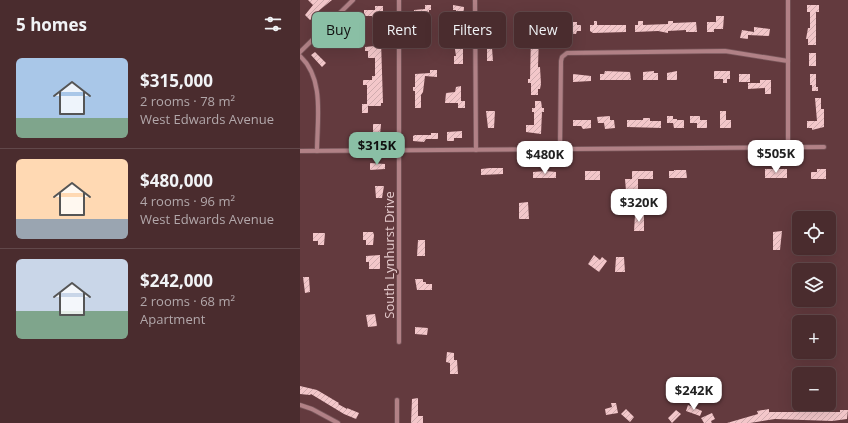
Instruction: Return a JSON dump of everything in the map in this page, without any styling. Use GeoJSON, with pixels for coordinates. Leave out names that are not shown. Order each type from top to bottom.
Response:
{"type":"FeatureCollection","features":[{"type":"Feature","properties":{"kind":"street"},"geometry":{"type":"LineString","coordinates":[[300,52],[353,0]]}},
{"type":"Feature","properties":{"kind":"street","name":"South Lynhurst Drive"},"geometry":{"type":"LineString","coordinates":[[399,0],[399,342]]}},
{"type":"Feature","properties":{"kind":"street"},"geometry":{"type":"LineString","coordinates":[[475,0],[476,150]]}},
{"type":"Feature","properties":{"kind":"street"},"geometry":{"type":"LineString","coordinates":[[788,0],[788,147]]}},
{"type":"Feature","properties":{"kind":"street"},"geometry":{"type":"LineString","coordinates":[[560,148],[561,61],[564,55],[568,53],[726,51],[788,61]]}},
{"type":"Feature","properties":{"kind":"street"},"geometry":{"type":"LineString","coordinates":[[300,56],[310,67],[316,83],[318,151]]}},
{"type":"Feature","properties":{"kind":"street"},"geometry":{"type":"LineString","coordinates":[[300,151],[824,147]]}},
{"type":"Feature","properties":{"kind":"street"},"geometry":{"type":"LineString","coordinates":[[397,400],[397,423]]}},
{"type":"Feature","properties":{"kind":"street"},"geometry":{"type":"LineString","coordinates":[[300,405],[312,409],[338,423]]}},
{"type":"Feature","properties":{"kind":"building"},"geometry":{"type":"Polygon","coordinates":[[[308,0],[332,0],[317,12],[312,12],[312,19],[310,20],[305,15],[313,5],[308,0]]]}},
{"type":"Feature","properties":{"kind":"building"},"geometry":{"type":"Polygon","coordinates":[[[425,5],[431,5],[431,10],[429,10],[429,12],[414,12],[414,10],[425,9],[425,5]]]}},
{"type":"Feature","properties":{"kind":"building"},"geometry":{"type":"Polygon","coordinates":[[[453,5],[464,7],[464,12],[456,12],[456,10],[453,10],[453,5]]]}},
{"type":"Feature","properties":{"kind":"building"},"geometry":{"type":"Polygon","coordinates":[[[807,5],[819,5],[819,12],[816,12],[816,45],[808,45],[808,39],[806,39],[808,28],[810,28],[810,12],[807,12],[807,5]]]}},
{"type":"Feature","properties":{"kind":"building"},"geometry":{"type":"Polygon","coordinates":[[[375,6],[383,6],[383,12],[373,12],[372,36],[372,16],[365,16],[364,10],[375,10],[375,6]]]}},
{"type":"Feature","properties":{"kind":"building"},"geometry":{"type":"Polygon","coordinates":[[[716,16],[724,16],[723,29],[714,29],[714,32],[707,32],[707,22],[716,22],[716,16]]]}},
{"type":"Feature","properties":{"kind":"building"},"geometry":{"type":"Polygon","coordinates":[[[594,21],[597,21],[597,25],[626,25],[626,32],[593,33],[590,31],[590,25],[594,25],[594,21]]]}},
{"type":"Feature","properties":{"kind":"building"},"geometry":{"type":"Polygon","coordinates":[[[638,21],[643,21],[643,25],[668,24],[668,21],[673,21],[673,23],[696,22],[697,32],[686,32],[686,30],[668,31],[668,33],[658,31],[635,32],[635,25],[638,25],[638,21]]]}},
{"type":"Feature","properties":{"kind":"building"},"geometry":{"type":"Polygon","coordinates":[[[572,22],[577,22],[577,25],[581,25],[581,31],[577,31],[576,34],[572,34],[572,22]]]}},
{"type":"Feature","properties":{"kind":"building"},"geometry":{"type":"Polygon","coordinates":[[[754,27],[770,29],[769,36],[748,35],[748,39],[740,38],[742,30],[754,32],[754,27]]]}},
{"type":"Feature","properties":{"kind":"building"},"geometry":{"type":"Polygon","coordinates":[[[373,46],[373,48],[381,48],[383,103],[381,103],[381,106],[368,106],[368,113],[362,113],[362,104],[367,104],[367,85],[363,85],[363,80],[372,80],[372,76],[375,76],[375,58],[368,58],[368,51],[365,51],[365,47],[373,46]]]}},
{"type":"Feature","properties":{"kind":"building"},"geometry":{"type":"Polygon","coordinates":[[[455,48],[463,48],[463,64],[454,64],[454,56],[456,56],[455,48]]]}},
{"type":"Feature","properties":{"kind":"building"},"geometry":{"type":"Polygon","coordinates":[[[487,48],[492,48],[493,61],[487,61],[487,48]]]}},
{"type":"Feature","properties":{"kind":"building"},"geometry":{"type":"Polygon","coordinates":[[[531,48],[539,48],[538,67],[540,67],[541,84],[540,89],[538,89],[538,95],[531,95],[531,83],[528,83],[528,79],[530,79],[531,48]]]}},
{"type":"Feature","properties":{"kind":"building"},"geometry":{"type":"Polygon","coordinates":[[[315,52],[326,63],[322,67],[311,55],[315,52]]]}},
{"type":"Feature","properties":{"kind":"building"},"geometry":{"type":"Polygon","coordinates":[[[809,53],[816,53],[816,66],[809,66],[809,53]]]}},
{"type":"Feature","properties":{"kind":"building"},"geometry":{"type":"Polygon","coordinates":[[[430,70],[437,70],[437,77],[425,76],[423,92],[421,95],[421,108],[415,108],[415,91],[413,91],[413,87],[415,87],[415,74],[430,73],[430,70]]]}},
{"type":"Feature","properties":{"kind":"building"},"geometry":{"type":"Polygon","coordinates":[[[605,71],[630,72],[631,80],[600,80],[600,74],[604,74],[605,71]]]}},
{"type":"Feature","properties":{"kind":"building"},"geometry":{"type":"Polygon","coordinates":[[[654,71],[654,73],[658,73],[658,80],[643,80],[643,72],[654,71]]]}},
{"type":"Feature","properties":{"kind":"building"},"geometry":{"type":"Polygon","coordinates":[[[677,71],[677,80],[667,80],[667,73],[677,71]]]}},
{"type":"Feature","properties":{"kind":"building"},"geometry":{"type":"Polygon","coordinates":[[[714,71],[730,71],[730,79],[727,79],[727,83],[723,83],[723,79],[714,79],[714,71]]]}},
{"type":"Feature","properties":{"kind":"building"},"geometry":{"type":"Polygon","coordinates":[[[573,74],[591,76],[591,81],[573,82],[573,74]]]}},
{"type":"Feature","properties":{"kind":"building"},"geometry":{"type":"Polygon","coordinates":[[[739,74],[750,74],[750,82],[739,82],[739,74]]]}},
{"type":"Feature","properties":{"kind":"building"},"geometry":{"type":"Polygon","coordinates":[[[810,74],[816,74],[816,87],[818,87],[818,91],[812,91],[812,85],[810,85],[810,74]]]}},
{"type":"Feature","properties":{"kind":"building"},"geometry":{"type":"Polygon","coordinates":[[[760,80],[771,80],[771,94],[765,94],[765,88],[748,89],[748,83],[760,83],[760,80]]]}},
{"type":"Feature","properties":{"kind":"building"},"geometry":{"type":"Polygon","coordinates":[[[461,86],[461,101],[465,101],[465,108],[458,108],[458,103],[445,103],[446,93],[455,92],[456,87],[461,86]]]}},
{"type":"Feature","properties":{"kind":"building"},"geometry":{"type":"Polygon","coordinates":[[[815,98],[821,98],[821,109],[824,109],[824,127],[812,130],[812,128],[807,128],[807,121],[817,121],[815,98]]]}},
{"type":"Feature","properties":{"kind":"building"},"geometry":{"type":"Polygon","coordinates":[[[535,101],[541,101],[542,108],[544,108],[544,112],[542,112],[541,134],[526,132],[526,125],[534,125],[534,112],[532,112],[532,108],[535,108],[535,101]]]}},
{"type":"Feature","properties":{"kind":"building"},"geometry":{"type":"Polygon","coordinates":[[[486,111],[495,111],[494,128],[488,128],[486,111]]]}},
{"type":"Feature","properties":{"kind":"building"},"geometry":{"type":"Polygon","coordinates":[[[720,111],[726,111],[726,120],[731,120],[731,128],[720,128],[720,111]]]}},
{"type":"Feature","properties":{"kind":"building"},"geometry":{"type":"Polygon","coordinates":[[[610,116],[610,120],[614,120],[615,128],[605,129],[604,123],[598,123],[597,117],[610,116]]]}},
{"type":"Feature","properties":{"kind":"building"},"geometry":{"type":"Polygon","coordinates":[[[667,116],[673,116],[673,119],[677,120],[684,120],[684,128],[674,128],[673,123],[667,123],[667,116]]]}},
{"type":"Feature","properties":{"kind":"building"},"geometry":{"type":"Polygon","coordinates":[[[690,116],[700,116],[700,120],[707,120],[707,128],[697,128],[697,123],[690,123],[690,116]]]}},
{"type":"Feature","properties":{"kind":"building"},"geometry":{"type":"Polygon","coordinates":[[[643,118],[650,118],[650,121],[661,121],[661,128],[627,127],[627,120],[643,120],[643,118]]]}},
{"type":"Feature","properties":{"kind":"building"},"geometry":{"type":"Polygon","coordinates":[[[573,120],[591,120],[591,128],[583,129],[581,126],[573,126],[573,120]]]}},
{"type":"Feature","properties":{"kind":"building"},"geometry":{"type":"Polygon","coordinates":[[[373,124],[381,124],[380,135],[373,135],[373,124]]]}},
{"type":"Feature","properties":{"kind":"building"},"geometry":{"type":"Polygon","coordinates":[[[462,131],[462,138],[454,138],[454,141],[447,141],[447,132],[462,131]]]}},
{"type":"Feature","properties":{"kind":"building"},"geometry":{"type":"Polygon","coordinates":[[[431,133],[438,133],[438,139],[426,139],[424,142],[413,141],[413,136],[415,135],[431,135],[431,133]]]}},
{"type":"Feature","properties":{"kind":"building"},"geometry":{"type":"Polygon","coordinates":[[[370,163],[385,164],[385,169],[370,170],[370,163]]]}},
{"type":"Feature","properties":{"kind":"building"},"geometry":{"type":"Polygon","coordinates":[[[503,168],[503,174],[481,175],[481,169],[503,168]]]}},
{"type":"Feature","properties":{"kind":"building"},"geometry":{"type":"Polygon","coordinates":[[[765,169],[787,169],[787,178],[765,178],[765,169]]]}},
{"type":"Feature","properties":{"kind":"building"},"geometry":{"type":"Polygon","coordinates":[[[817,169],[826,169],[826,179],[811,179],[811,172],[817,172],[817,169]]]}},
{"type":"Feature","properties":{"kind":"building"},"geometry":{"type":"Polygon","coordinates":[[[686,170],[687,178],[669,178],[669,171],[686,170]]]}},
{"type":"Feature","properties":{"kind":"building"},"geometry":{"type":"Polygon","coordinates":[[[585,171],[600,171],[600,180],[585,180],[585,171]]]}},
{"type":"Feature","properties":{"kind":"building"},"geometry":{"type":"Polygon","coordinates":[[[632,171],[653,171],[653,179],[638,179],[638,191],[626,191],[625,179],[632,179],[632,171]]]}},
{"type":"Feature","properties":{"kind":"building"},"geometry":{"type":"Polygon","coordinates":[[[533,172],[556,172],[556,178],[533,178],[533,172]]]}},
{"type":"Feature","properties":{"kind":"building"},"geometry":{"type":"Polygon","coordinates":[[[375,186],[384,186],[382,198],[376,198],[375,186]]]}},
{"type":"Feature","properties":{"kind":"building"},"geometry":{"type":"Polygon","coordinates":[[[528,202],[529,219],[519,219],[519,203],[528,202]]]}},
{"type":"Feature","properties":{"kind":"building"},"geometry":{"type":"Polygon","coordinates":[[[635,215],[644,215],[644,231],[634,231],[635,215]]]}},
{"type":"Feature","properties":{"kind":"building"},"geometry":{"type":"Polygon","coordinates":[[[782,231],[780,250],[773,250],[773,232],[782,231]]]}},
{"type":"Feature","properties":{"kind":"building"},"geometry":{"type":"Polygon","coordinates":[[[363,232],[373,232],[373,245],[366,245],[366,240],[363,240],[363,232]]]}},
{"type":"Feature","properties":{"kind":"building"},"geometry":{"type":"Polygon","coordinates":[[[313,233],[325,233],[324,245],[318,245],[318,241],[313,241],[313,233]]]}},
{"type":"Feature","properties":{"kind":"building"},"geometry":{"type":"Polygon","coordinates":[[[418,240],[425,240],[425,256],[417,256],[418,240]]]}},
{"type":"Feature","properties":{"kind":"building"},"geometry":{"type":"Polygon","coordinates":[[[380,255],[380,269],[369,269],[369,262],[366,262],[366,256],[380,255]]]}},
{"type":"Feature","properties":{"kind":"building"},"geometry":{"type":"Polygon","coordinates":[[[594,255],[600,260],[602,257],[607,261],[599,272],[588,264],[594,255]]]}},
{"type":"Feature","properties":{"kind":"building"},"geometry":{"type":"Polygon","coordinates":[[[616,257],[624,257],[625,272],[615,272],[616,257]]]}},
{"type":"Feature","properties":{"kind":"building"},"geometry":{"type":"Polygon","coordinates":[[[303,277],[309,277],[310,292],[305,293],[303,277]]]}},
{"type":"Feature","properties":{"kind":"building"},"geometry":{"type":"Polygon","coordinates":[[[415,279],[423,279],[423,282],[426,282],[426,284],[432,284],[432,290],[417,290],[415,279]]]}},
{"type":"Feature","properties":{"kind":"building"},"geometry":{"type":"Polygon","coordinates":[[[375,314],[377,326],[368,327],[366,315],[375,314]]]}},
{"type":"Feature","properties":{"kind":"building"},"geometry":{"type":"Polygon","coordinates":[[[415,327],[428,328],[427,335],[415,334],[415,327]]]}},
{"type":"Feature","properties":{"kind":"building"},"geometry":{"type":"Polygon","coordinates":[[[447,352],[454,353],[454,360],[457,360],[458,374],[450,374],[450,363],[446,362],[447,352]]]}},
{"type":"Feature","properties":{"kind":"building"},"geometry":{"type":"Polygon","coordinates":[[[300,386],[317,390],[347,409],[359,413],[356,419],[344,414],[311,394],[300,394],[300,386]]]}},
{"type":"Feature","properties":{"kind":"building"},"geometry":{"type":"Polygon","coordinates":[[[418,398],[418,416],[423,416],[423,423],[411,423],[412,399],[418,398]]]}},
{"type":"Feature","properties":{"kind":"building"},"geometry":{"type":"Polygon","coordinates":[[[611,403],[616,403],[618,413],[606,415],[605,409],[612,407],[611,403]]]}},
{"type":"Feature","properties":{"kind":"building"},"geometry":{"type":"Polygon","coordinates":[[[688,405],[702,411],[700,416],[686,411],[688,405]]]}},
{"type":"Feature","properties":{"kind":"building"},"geometry":{"type":"Polygon","coordinates":[[[626,409],[634,417],[630,422],[621,414],[626,409]]]}},
{"type":"Feature","properties":{"kind":"building"},"geometry":{"type":"Polygon","coordinates":[[[769,409],[769,412],[840,412],[840,410],[848,410],[847,419],[832,421],[775,419],[750,423],[727,423],[758,414],[757,411],[769,409]]]}},
{"type":"Feature","properties":{"kind":"building"},"geometry":{"type":"Polygon","coordinates":[[[676,410],[681,414],[672,423],[668,418],[676,410]]]}},
{"type":"Feature","properties":{"kind":"building"},"geometry":{"type":"Polygon","coordinates":[[[712,413],[715,419],[711,421],[712,423],[704,423],[701,418],[712,413]]]}}]}
